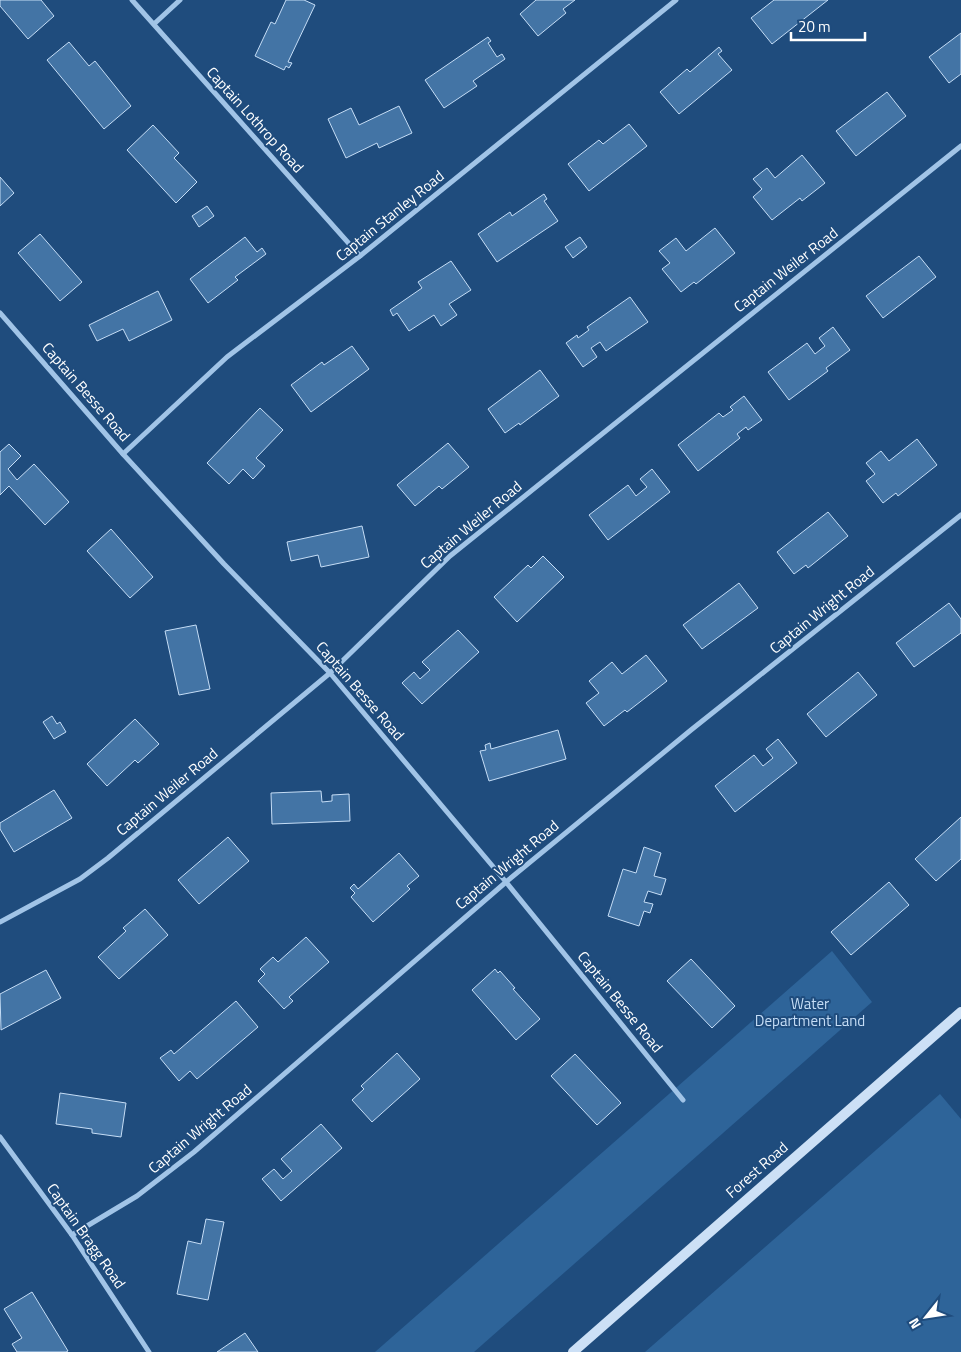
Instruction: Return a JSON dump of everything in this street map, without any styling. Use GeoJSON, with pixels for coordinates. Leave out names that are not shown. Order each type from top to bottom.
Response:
{"type":"FeatureCollection","features":[{"type":"Feature","properties":{"kind":"main road","name":"Forest Road"},"geometry":{"type":"LineString","coordinates":[[573,1352],[961,1012]]}},
{"type":"Feature","properties":{"kind":"street","name":"Captain Lothrop Road"},"geometry":{"type":"LineString","coordinates":[[132,0],[360,256]]}},
{"type":"Feature","properties":{"kind":"street"},"geometry":{"type":"LineString","coordinates":[[154,24],[180,0]]}},
{"type":"Feature","properties":{"kind":"street","name":"Captain Stanley Road"},"geometry":{"type":"LineString","coordinates":[[123,454],[227,357],[360,256],[676,0]]}},
{"type":"Feature","properties":{"kind":"street","name":"Captain Weiler Road"},"geometry":{"type":"LineString","coordinates":[[0,922],[80,879],[330,673],[450,556],[961,146]]}},
{"type":"Feature","properties":{"kind":"street","name":"Captain Besse Road"},"geometry":{"type":"LineString","coordinates":[[0,313],[123,454],[224,564],[330,673],[506,882],[683,1100]]}},
{"type":"Feature","properties":{"kind":"street","name":"Captain Wright Road"},"geometry":{"type":"LineString","coordinates":[[72,1235],[137,1196],[194,1152],[506,882],[961,515]]}},
{"type":"Feature","properties":{"kind":"street","name":"Captain Bragg Road"},"geometry":{"type":"LineString","coordinates":[[0,1136],[72,1235],[149,1352]]}},
{"type":"Feature","properties":{"kind":"green space","name":"Water Department Land"},"geometry":{"type":"Polygon","coordinates":[[[832,951],[872,1002],[474,1352],[375,1352],[832,951]]]}},
{"type":"Feature","properties":{"kind":"green space"},"geometry":{"type":"Polygon","coordinates":[[[940,1094],[961,1119],[961,1352],[645,1352],[940,1094]]]}},
{"type":"Feature","properties":{"kind":"building"},"geometry":{"type":"Polygon","coordinates":[[[0,0],[41,0],[54,16],[28,39],[0,6],[0,0]]]}},
{"type":"Feature","properties":{"kind":"building"},"geometry":{"type":"Polygon","coordinates":[[[286,0],[304,0],[315,5],[288,62],[292,63],[289,68],[286,66],[284,70],[255,56],[271,22],[275,24],[286,0]]]}},
{"type":"Feature","properties":{"kind":"building"},"geometry":{"type":"Polygon","coordinates":[[[536,0],[575,0],[563,9],[566,13],[538,36],[520,14],[536,0]]]}},
{"type":"Feature","properties":{"kind":"building"},"geometry":{"type":"Polygon","coordinates":[[[774,0],[828,0],[772,44],[751,18],[774,0]]]}},
{"type":"Feature","properties":{"kind":"building"},"geometry":{"type":"Polygon","coordinates":[[[961,33],[961,74],[949,83],[929,57],[961,33]]]}},
{"type":"Feature","properties":{"kind":"building"},"geometry":{"type":"Polygon","coordinates":[[[488,37],[491,41],[488,43],[497,57],[502,54],[505,59],[473,81],[477,86],[444,108],[425,80],[488,37]]]}},
{"type":"Feature","properties":{"kind":"building"},"geometry":{"type":"Polygon","coordinates":[[[69,42],[89,66],[95,61],[131,106],[104,129],[47,60],[69,42]]]}},
{"type":"Feature","properties":{"kind":"building"},"geometry":{"type":"Polygon","coordinates":[[[719,47],[722,51],[718,54],[732,70],[679,114],[660,92],[687,69],[690,72],[719,47]]]}},
{"type":"Feature","properties":{"kind":"building"},"geometry":{"type":"Polygon","coordinates":[[[887,92],[906,116],[856,156],[836,131],[887,92]]]}},
{"type":"Feature","properties":{"kind":"building"},"geometry":{"type":"Polygon","coordinates":[[[399,106],[412,133],[379,148],[377,143],[346,158],[328,119],[351,108],[359,125],[399,106]]]}},
{"type":"Feature","properties":{"kind":"building"},"geometry":{"type":"Polygon","coordinates":[[[629,124],[647,146],[589,191],[568,164],[599,140],[603,144],[629,124]]]}},
{"type":"Feature","properties":{"kind":"building"},"geometry":{"type":"Polygon","coordinates":[[[153,125],[179,153],[174,158],[197,182],[176,203],[127,150],[153,125]]]}},
{"type":"Feature","properties":{"kind":"building"},"geometry":{"type":"Polygon","coordinates":[[[802,155],[825,183],[802,201],[800,198],[772,220],[753,197],[762,189],[753,179],[767,168],[775,178],[802,155]]]}},
{"type":"Feature","properties":{"kind":"building"},"geometry":{"type":"Polygon","coordinates":[[[0,177],[14,193],[0,206],[0,177]]]}},
{"type":"Feature","properties":{"kind":"building"},"geometry":{"type":"Polygon","coordinates":[[[544,194],[547,199],[544,201],[558,221],[497,262],[478,234],[510,212],[512,216],[544,194]]]}},
{"type":"Feature","properties":{"kind":"building"},"geometry":{"type":"Polygon","coordinates":[[[207,206],[214,216],[199,227],[192,216],[207,206]]]}},
{"type":"Feature","properties":{"kind":"building"},"geometry":{"type":"Polygon","coordinates":[[[715,228],[735,253],[696,284],[694,282],[681,292],[662,269],[670,263],[659,251],[676,238],[686,251],[715,228]]]}},
{"type":"Feature","properties":{"kind":"building"},"geometry":{"type":"Polygon","coordinates":[[[40,234],[82,282],[60,301],[18,253],[40,234]]]}},
{"type":"Feature","properties":{"kind":"building"},"geometry":{"type":"Polygon","coordinates":[[[245,237],[257,252],[262,248],[266,254],[235,277],[238,280],[208,303],[190,279],[245,237]]]}},
{"type":"Feature","properties":{"kind":"building"},"geometry":{"type":"Polygon","coordinates":[[[580,237],[587,247],[573,258],[565,247],[580,237]]]}},
{"type":"Feature","properties":{"kind":"building"},"geometry":{"type":"Polygon","coordinates":[[[919,256],[936,277],[883,318],[866,296],[919,256]]]}},
{"type":"Feature","properties":{"kind":"building"},"geometry":{"type":"Polygon","coordinates":[[[451,261],[471,290],[449,304],[457,315],[441,326],[434,315],[409,331],[397,313],[393,316],[390,310],[422,288],[418,282],[451,261]]]}},
{"type":"Feature","properties":{"kind":"building"},"geometry":{"type":"Polygon","coordinates":[[[158,291],[172,320],[129,341],[123,329],[97,341],[89,325],[158,291]]]}},
{"type":"Feature","properties":{"kind":"building"},"geometry":{"type":"Polygon","coordinates":[[[630,297],[648,322],[606,351],[600,342],[591,348],[597,357],[583,367],[566,343],[577,335],[578,338],[589,330],[587,327],[630,297]]]}},
{"type":"Feature","properties":{"kind":"building"},"geometry":{"type":"Polygon","coordinates":[[[833,327],[850,350],[826,368],[828,371],[789,400],[768,372],[807,343],[815,354],[825,346],[819,338],[833,327]]]}},
{"type":"Feature","properties":{"kind":"building"},"geometry":{"type":"Polygon","coordinates":[[[352,346],[369,369],[311,412],[291,385],[322,362],[324,365],[352,346]]]}},
{"type":"Feature","properties":{"kind":"building"},"geometry":{"type":"Polygon","coordinates":[[[540,370],[559,396],[520,425],[519,423],[505,433],[488,409],[540,370]]]}},
{"type":"Feature","properties":{"kind":"building"},"geometry":{"type":"Polygon","coordinates":[[[744,396],[762,420],[748,430],[746,427],[737,434],[740,438],[698,471],[678,445],[719,413],[723,417],[733,410],[730,407],[744,396]]]}},
{"type":"Feature","properties":{"kind":"building"},"geometry":{"type":"Polygon","coordinates":[[[260,408],[283,430],[256,458],[265,466],[253,479],[243,469],[229,484],[207,463],[260,408]]]}},
{"type":"Feature","properties":{"kind":"building"},"geometry":{"type":"Polygon","coordinates":[[[917,439],[937,465],[898,496],[896,493],[883,503],[866,481],[875,474],[866,463],[881,451],[889,461],[917,439]]]}},
{"type":"Feature","properties":{"kind":"building"},"geometry":{"type":"Polygon","coordinates":[[[448,443],[469,467],[442,489],[439,486],[415,506],[397,485],[448,443]]]}},
{"type":"Feature","properties":{"kind":"building"},"geometry":{"type":"Polygon","coordinates":[[[9,444],[21,456],[8,469],[17,480],[34,464],[69,502],[45,525],[9,486],[0,495],[0,452],[9,444]]]}},
{"type":"Feature","properties":{"kind":"building"},"geometry":{"type":"Polygon","coordinates":[[[652,469],[670,492],[608,540],[589,515],[628,485],[636,496],[647,487],[640,479],[652,469]]]}},
{"type":"Feature","properties":{"kind":"building"},"geometry":{"type":"Polygon","coordinates":[[[828,512],[848,536],[808,568],[806,565],[794,574],[777,552],[828,512]]]}},
{"type":"Feature","properties":{"kind":"building"},"geometry":{"type":"Polygon","coordinates":[[[362,526],[369,557],[321,567],[318,555],[291,561],[287,542],[362,526]]]}},
{"type":"Feature","properties":{"kind":"building"},"geometry":{"type":"Polygon","coordinates":[[[111,529],[153,577],[130,598],[87,551],[111,529]]]}},
{"type":"Feature","properties":{"kind":"building"},"geometry":{"type":"Polygon","coordinates":[[[543,556],[564,577],[517,622],[494,597],[528,565],[531,568],[543,556]]]}},
{"type":"Feature","properties":{"kind":"building"},"geometry":{"type":"Polygon","coordinates":[[[739,583],[758,608],[702,649],[683,625],[739,583]]]}},
{"type":"Feature","properties":{"kind":"building"},"geometry":{"type":"Polygon","coordinates":[[[949,603],[961,619],[961,633],[914,667],[896,643],[949,603]]]}},
{"type":"Feature","properties":{"kind":"building"},"geometry":{"type":"Polygon","coordinates":[[[196,625],[210,689],[179,695],[165,631],[196,625]]]}},
{"type":"Feature","properties":{"kind":"building"},"geometry":{"type":"Polygon","coordinates":[[[458,630],[479,652],[422,704],[402,683],[414,672],[420,679],[430,670],[422,662],[458,630]]]}},
{"type":"Feature","properties":{"kind":"building"},"geometry":{"type":"Polygon","coordinates":[[[646,655],[667,681],[627,712],[625,710],[604,726],[586,703],[599,693],[589,681],[612,662],[622,674],[646,655]]]}},
{"type":"Feature","properties":{"kind":"building"},"geometry":{"type":"Polygon","coordinates":[[[858,672],[877,695],[826,737],[807,714],[858,672]]]}},
{"type":"Feature","properties":{"kind":"building"},"geometry":{"type":"Polygon","coordinates":[[[52,716],[57,724],[60,722],[66,732],[54,739],[43,722],[52,716]]]}},
{"type":"Feature","properties":{"kind":"building"},"geometry":{"type":"Polygon","coordinates":[[[135,719],[159,744],[138,763],[135,760],[107,786],[87,764],[135,719]]]}},
{"type":"Feature","properties":{"kind":"building"},"geometry":{"type":"Polygon","coordinates":[[[558,730],[566,759],[489,781],[480,751],[486,750],[485,745],[490,743],[491,749],[558,730]]]}},
{"type":"Feature","properties":{"kind":"building"},"geometry":{"type":"Polygon","coordinates":[[[778,739],[797,763],[735,812],[715,786],[754,755],[763,766],[773,758],[766,749],[778,739]]]}},
{"type":"Feature","properties":{"kind":"building"},"geometry":{"type":"Polygon","coordinates":[[[54,790],[72,818],[14,852],[0,829],[0,823],[54,790]]]}},
{"type":"Feature","properties":{"kind":"building"},"geometry":{"type":"Polygon","coordinates":[[[321,791],[322,802],[332,801],[332,795],[349,794],[350,821],[272,824],[271,793],[321,791]]]}},
{"type":"Feature","properties":{"kind":"building"},"geometry":{"type":"Polygon","coordinates":[[[961,817],[961,859],[936,881],[915,859],[961,817]]]}},
{"type":"Feature","properties":{"kind":"building"},"geometry":{"type":"Polygon","coordinates":[[[228,837],[249,861],[199,904],[178,880],[228,837]]]}},
{"type":"Feature","properties":{"kind":"building"},"geometry":{"type":"Polygon","coordinates":[[[644,847],[661,853],[654,876],[666,879],[661,895],[648,891],[644,902],[653,904],[650,913],[644,911],[639,926],[608,916],[623,869],[636,873],[644,847]]]}},
{"type":"Feature","properties":{"kind":"building"},"geometry":{"type":"Polygon","coordinates":[[[399,853],[419,876],[407,886],[410,889],[373,922],[351,897],[355,893],[350,888],[354,884],[358,889],[399,853]]]}},
{"type":"Feature","properties":{"kind":"building"},"geometry":{"type":"Polygon","coordinates":[[[889,882],[909,905],[851,955],[831,932],[889,882]]]}},
{"type":"Feature","properties":{"kind":"building"},"geometry":{"type":"Polygon","coordinates":[[[145,909],[168,935],[119,979],[98,957],[126,931],[123,928],[145,909]]]}},
{"type":"Feature","properties":{"kind":"building"},"geometry":{"type":"Polygon","coordinates":[[[306,937],[329,962],[289,997],[293,1001],[284,1009],[258,981],[265,974],[260,969],[273,957],[278,962],[306,937]]]}},
{"type":"Feature","properties":{"kind":"building"},"geometry":{"type":"Polygon","coordinates":[[[691,959],[735,1006],[712,1028],[667,981],[691,959]]]}},
{"type":"Feature","properties":{"kind":"building"},"geometry":{"type":"Polygon","coordinates":[[[495,969],[498,973],[500,971],[515,988],[513,989],[540,1019],[516,1040],[472,990],[495,969]]]}},
{"type":"Feature","properties":{"kind":"building"},"geometry":{"type":"Polygon","coordinates":[[[46,970],[61,998],[1,1030],[0,994],[46,970]]]}},
{"type":"Feature","properties":{"kind":"building"},"geometry":{"type":"Polygon","coordinates":[[[236,1001],[258,1027],[197,1079],[190,1071],[179,1081],[160,1058],[171,1050],[174,1054],[236,1001]]]}},
{"type":"Feature","properties":{"kind":"building"},"geometry":{"type":"Polygon","coordinates":[[[397,1053],[420,1079],[372,1122],[352,1100],[364,1089],[361,1086],[397,1053]]]}},
{"type":"Feature","properties":{"kind":"building"},"geometry":{"type":"Polygon","coordinates":[[[575,1054],[621,1103],[597,1125],[551,1076],[575,1054]]]}},
{"type":"Feature","properties":{"kind":"building"},"geometry":{"type":"Polygon","coordinates":[[[60,1093],[126,1103],[121,1137],[92,1133],[92,1129],[56,1124],[60,1093]]]}},
{"type":"Feature","properties":{"kind":"building"},"geometry":{"type":"Polygon","coordinates":[[[321,1124],[342,1148],[281,1201],[262,1179],[274,1169],[283,1179],[292,1171],[281,1159],[321,1124]]]}},
{"type":"Feature","properties":{"kind":"building"},"geometry":{"type":"Polygon","coordinates":[[[206,1219],[224,1222],[208,1300],[177,1294],[188,1241],[201,1244],[206,1219]]]}},
{"type":"Feature","properties":{"kind":"building"},"geometry":{"type":"Polygon","coordinates":[[[32,1292],[68,1351],[17,1352],[12,1344],[22,1338],[4,1309],[32,1292]]]}},
{"type":"Feature","properties":{"kind":"building"},"geometry":{"type":"Polygon","coordinates":[[[245,1333],[258,1352],[217,1352],[245,1333]]]}}]}
